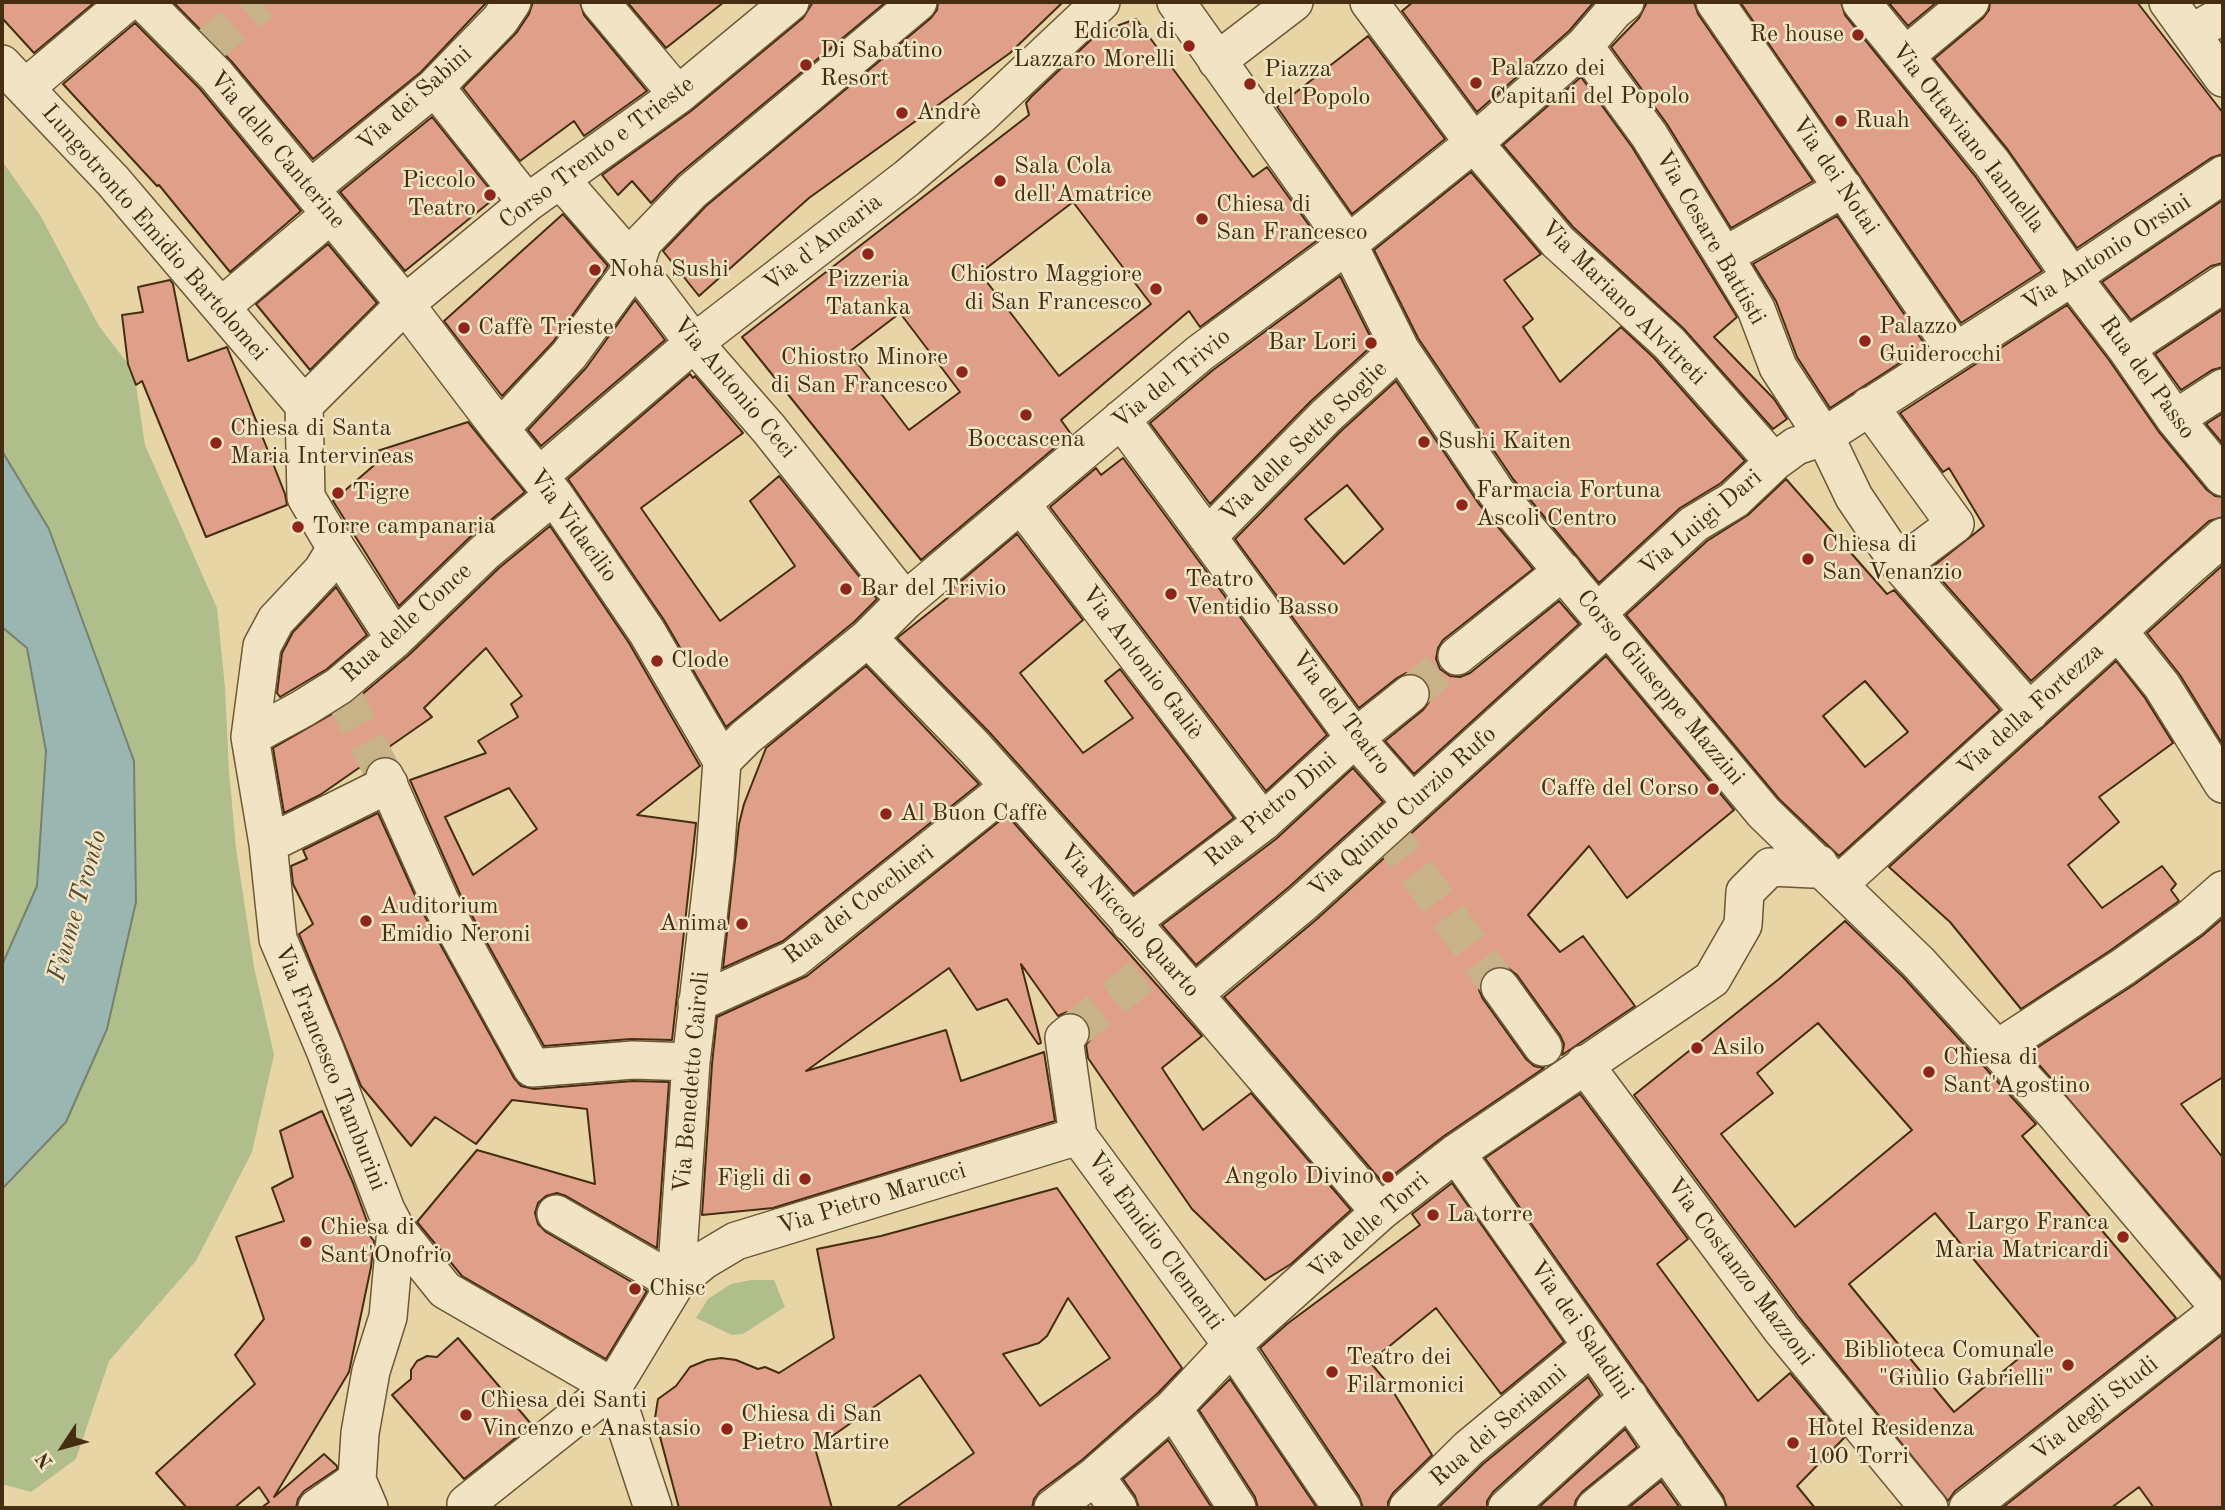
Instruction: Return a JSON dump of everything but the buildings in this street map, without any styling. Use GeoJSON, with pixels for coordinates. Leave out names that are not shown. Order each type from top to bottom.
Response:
{"type":"FeatureCollection","features":[{"type":"Feature","properties":{"kind":"street"},"geometry":{"type":"LineString","coordinates":[[13,76],[127,2]]}},
{"type":"Feature","properties":{"kind":"street","name":"Via delle Canterine"},"geometry":{"type":"LineString","coordinates":[[144,2],[201,53],[216,75],[405,304]]}},
{"type":"Feature","properties":{"kind":"street","name":"Via dei Sabini"},"geometry":{"type":"LineString","coordinates":[[222,306],[321,201],[500,20],[512,2]]}},
{"type":"Feature","properties":{"kind":"street"},"geometry":{"type":"LineString","coordinates":[[600,2],[678,95]]}},
{"type":"Feature","properties":{"kind":"street"},"geometry":{"type":"LineString","coordinates":[[500,429],[569,355],[635,265],[643,242],[692,191],[918,2]]}},
{"type":"Feature","properties":{"kind":"street","name":"Via d'Ancaria"},"geometry":{"type":"LineString","coordinates":[[546,485],[694,343],[907,178],[979,117],[1101,2]]}},
{"type":"Feature","properties":{"kind":"street","name":"Corso Giuseppe Mazzini"},"geometry":{"type":"LineString","coordinates":[[1176,2],[1348,244],[1400,349],[1496,492],[1764,813],[1918,962],[2053,1111],[2222,1310]]}},
{"type":"Feature","properties":{"kind":"street"},"geometry":{"type":"LineString","coordinates":[[1217,61],[1294,2]]}},
{"type":"Feature","properties":{"kind":"street","name":"Via dei Notai"},"geometry":{"type":"LineString","coordinates":[[1715,2],[1955,351]]}},
{"type":"Feature","properties":{"kind":"street","name":"Via Ottaviano Iannella"},"geometry":{"type":"LineString","coordinates":[[1861,2],[1992,163],[2072,277]]}},
{"type":"Feature","properties":{"kind":"street"},"geometry":{"type":"LineString","coordinates":[[1905,56],[1970,2]]}},
{"type":"Feature","properties":{"kind":"street"},"geometry":{"type":"LineString","coordinates":[[2168,2],[2223,78]]}},
{"type":"Feature","properties":{"kind":"street","name":"Corso Trento e Trieste"},"geometry":{"type":"LineString","coordinates":[[304,405],[405,304],[527,203],[678,95],[779,5]]}},
{"type":"Feature","properties":{"kind":"street","name":"Via del Trivio"},"geometry":{"type":"LineString","coordinates":[[722,761],[746,737],[869,638],[905,601],[1200,353],[1348,244],[1474,143],[1584,46],[1615,5]]}},
{"type":"Feature","properties":{"kind":"street","name":"Via Mariano Alvitreti"},"geometry":{"type":"LineString","coordinates":[[1377,13],[1474,143],[1558,242],[1669,343],[1774,462]]}},
{"type":"Feature","properties":{"kind":"street"},"geometry":{"type":"LineString","coordinates":[[2192,33],[2223,15]]}},
{"type":"Feature","properties":{"kind":"street","name":"Via Cesare Battisti"},"geometry":{"type":"LineString","coordinates":[[1584,46],[1649,135],[1756,309],[1778,367],[1823,437],[1854,497],[1900,565],[2030,712]]}},
{"type":"Feature","properties":{"kind":"street","name":"Lungotronto Emidio Bartolomei"},"geometry":{"type":"LineString","coordinates":[[13,76],[113,181],[304,405]]}},
{"type":"Feature","properties":{"kind":"street"},"geometry":{"type":"LineString","coordinates":[[435,87],[527,203]]}},
{"type":"Feature","properties":{"kind":"street","name":"Via Antonio Orsini"},"geometry":{"type":"LineString","coordinates":[[1823,437],[2223,176]]}},
{"type":"Feature","properties":{"kind":"street","name":"Via Antonio Ceci"},"geometry":{"type":"LineString","coordinates":[[560,179],[635,265],[694,343],[769,429],[905,601]]}},
{"type":"Feature","properties":{"kind":"street"},"geometry":{"type":"LineString","coordinates":[[1724,256],[1844,188]]}},
{"type":"Feature","properties":{"kind":"street","name":"Rua del Passo"},"geometry":{"type":"LineString","coordinates":[[2072,277],[2175,419],[2223,477]]}},
{"type":"Feature","properties":{"kind":"street"},"geometry":{"type":"LineString","coordinates":[[2126,348],[2223,284]]}},
{"type":"Feature","properties":{"kind":"street","name":"Via Vidacilio"},"geometry":{"type":"LineString","coordinates":[[405,304],[546,485],[647,632],[722,761]]}},
{"type":"Feature","properties":{"kind":"street","name":"Via delle Sette Soglie"},"geometry":{"type":"LineString","coordinates":[[1208,536],[1326,416],[1400,349]]}},
{"type":"Feature","properties":{"kind":"street"},"geometry":{"type":"LineString","coordinates":[[2175,419],[2223,388]]}},
{"type":"Feature","properties":{"kind":"street"},"geometry":{"type":"LineString","coordinates":[[1877,402],[1955,524],[1900,565]]}},
{"type":"Feature","properties":{"kind":"street"},"geometry":{"type":"LineString","coordinates":[[304,405],[306,497],[395,639]]}},
{"type":"Feature","properties":{"kind":"street","name":"Via del Teatro"},"geometry":{"type":"LineString","coordinates":[[1121,419],[1355,738],[1412,803]]}},
{"type":"Feature","properties":{"kind":"street","name":"Via Luigi Dari"},"geometry":{"type":"LineString","coordinates":[[1602,619],[1694,524],[1734,500],[1774,462],[1796,446],[1823,437]]}},
{"type":"Feature","properties":{"kind":"street","name":"Rua delle Conce"},"geometry":{"type":"LineString","coordinates":[[250,737],[340,689],[485,551],[546,485]]}},
{"type":"Feature","properties":{"kind":"street","name":"Via Antonio Galiè"},"geometry":{"type":"LineString","coordinates":[[1021,504],[1263,822]]}},
{"type":"Feature","properties":{"kind":"street","name":"Via della Fortezza"},"geometry":{"type":"LineString","coordinates":[[1829,874],[1993,746],[2223,537]]}},
{"type":"Feature","properties":{"kind":"street","name":"Via Francesco Tamburini"},"geometry":{"type":"LineString","coordinates":[[336,548],[322,571],[276,620],[262,646],[250,737],[268,844],[278,939],[325,1051],[386,1210],[396,1229],[445,1290]]}},
{"type":"Feature","properties":{"kind":"street"},"geometry":{"type":"LineString","coordinates":[[1457,656],[1563,571]]}},
{"type":"Feature","properties":{"kind":"street","name":"Via Quinto Curzio Rufo"},"geometry":{"type":"LineString","coordinates":[[1194,994],[1303,903],[1412,803],[1602,619]]}},
{"type":"Feature","properties":{"kind":"street"},"geometry":{"type":"LineString","coordinates":[[2119,632],[2162,685],[2223,784]]}},
{"type":"Feature","properties":{"kind":"street","name":"Via Niccolò Quarto"},"geometry":{"type":"LineString","coordinates":[[869,638],[975,748],[1130,923],[1158,962],[1194,994],[1380,1212]]}},
{"type":"Feature","properties":{"kind":"street","name":"Rua Pietro Dini"},"geometry":{"type":"LineString","coordinates":[[1130,923],[1263,822],[1355,738],[1410,694]]}},
{"type":"Feature","properties":{"kind":"street","name":"Via Benedetto Cairoli"},"geometry":{"type":"LineString","coordinates":[[613,1387],[676,1283],[691,1062],[715,858],[722,761]]}},
{"type":"Feature","properties":{"kind":"street"},"geometry":{"type":"LineString","coordinates":[[268,844],[387,780],[442,903],[532,1068],[633,1060],[691,1062]]}},
{"type":"Feature","properties":{"kind":"street","name":"Rua dei Cocchieri"},"geometry":{"type":"LineString","coordinates":[[697,1003],[794,959],[1009,788]]}},
{"type":"Feature","properties":{"kind":"street","name":"Via delle Torri"},"geometry":{"type":"LineString","coordinates":[[1053,1508],[1095,1476],[1173,1408],[1232,1345],[1380,1212],[1563,1065],[1712,979],[1743,925],[1745,892],[1770,867],[1813,869],[1829,874]]}},
{"type":"Feature","properties":{"kind":"street"},"geometry":{"type":"LineString","coordinates":[[1997,1049],[2123,967],[2190,919],[2223,890]]}},
{"type":"Feature","properties":{"kind":"street","name":"Via Costanzo Mazzoni"},"geometry":{"type":"LineString","coordinates":[[1500,987],[1782,1330],[1921,1505]]}},
{"type":"Feature","properties":{"kind":"street"},"geometry":{"type":"LineString","coordinates":[[1067,1036],[1078,1136]]}},
{"type":"Feature","properties":{"kind":"street","name":"Via Pietro Marucci"},"geometry":{"type":"LineString","coordinates":[[676,1283],[704,1260],[736,1241],[1078,1136]]}},
{"type":"Feature","properties":{"kind":"street","name":"Via Emidio Clementi"},"geometry":{"type":"LineString","coordinates":[[1078,1136],[1232,1345],[1342,1508]]}},
{"type":"Feature","properties":{"kind":"street","name":"Via dei Saladini"},"geometry":{"type":"LineString","coordinates":[[1456,1153],[1706,1508]]}},
{"type":"Feature","properties":{"kind":"street"},"geometry":{"type":"LineString","coordinates":[[556,1214],[676,1283]]}},
{"type":"Feature","properties":{"kind":"street"},"geometry":{"type":"LineString","coordinates":[[317,1508],[363,1494],[360,1433],[371,1371],[388,1317],[396,1229]]}},
{"type":"Feature","properties":{"kind":"street"},"geometry":{"type":"LineString","coordinates":[[388,1317],[403,1303],[425,1292],[445,1290],[613,1387],[653,1508]]}},
{"type":"Feature","properties":{"kind":"street","name":"Via degli Studi"},"geometry":{"type":"LineString","coordinates":[[1968,1508],[2222,1310]]}},
{"type":"Feature","properties":{"kind":"street","name":"Rua dei Serianni"},"geometry":{"type":"LineString","coordinates":[[1408,1508],[1469,1448],[1592,1346]]}},
{"type":"Feature","properties":{"kind":"street"},"geometry":{"type":"LineString","coordinates":[[467,1508],[466,1504],[613,1387]]}},
{"type":"Feature","properties":{"kind":"street"},"geometry":{"type":"LineString","coordinates":[[1507,1508],[1629,1396]]}},
{"type":"Feature","properties":{"kind":"street"},"geometry":{"type":"LineString","coordinates":[[1173,1408],[1237,1508]]}},
{"type":"Feature","properties":{"kind":"street"},"geometry":{"type":"LineString","coordinates":[[1595,1508],[1666,1450]]}},
{"type":"Feature","properties":{"kind":"street"},"geometry":{"type":"LineString","coordinates":[[1095,1476],[1118,1508]]}},
{"type":"Feature","properties":{"kind":"green space"},"geometry":{"type":"Polygon","coordinates":[[[2,161],[40,215],[99,326],[128,364],[136,385],[145,445],[217,608],[236,848],[254,967],[274,1055],[252,1152],[196,1261],[109,1361],[76,1459],[31,1492],[2,1484],[2,1189],[66,1122],[49,529],[2,451],[2,161]]]}},
{"type":"Feature","properties":{"kind":"green space"},"geometry":{"type":"Polygon","coordinates":[[[2,627],[27,648],[46,751],[37,886],[2,965],[2,627]]]}},
{"type":"Feature","properties":{"kind":"green space"},"geometry":{"type":"Polygon","coordinates":[[[751,1280],[774,1280],[785,1307],[743,1334],[732,1335],[696,1318],[708,1299],[731,1284],[751,1280]]]}},
{"type":"Feature","properties":{"kind":"water","name":"Fiume Tronto"},"geometry":{"type":"Polygon","coordinates":[[[2,451],[49,529],[134,761],[136,902],[107,1029],[66,1122],[2,1189],[2,965],[37,886],[46,751],[27,648],[2,627],[2,451]]]}},
{"type":"Feature","properties":{"kind":"tunnel"},"geometry":{"type":"LineString","coordinates":[[205,49],[261,2]]}},
{"type":"Feature","properties":{"kind":"tunnel"},"geometry":{"type":"LineString","coordinates":[[1410,694],[1457,656]]}},
{"type":"Feature","properties":{"kind":"tunnel"},"geometry":{"type":"LineString","coordinates":[[342,693],[385,777]]}},
{"type":"Feature","properties":{"kind":"tunnel"},"geometry":{"type":"LineString","coordinates":[[1384,827],[1500,987]]}},
{"type":"Feature","properties":{"kind":"tunnel"},"geometry":{"type":"LineString","coordinates":[[1070,1033],[1153,967]]}},
{"type":"Feature","properties":{"kind":"place","name":"Re house"},"geometry":{"type":"Point","coordinates":[1858,35]}},
{"type":"Feature","properties":{"kind":"place","name":"Edicola di Lazzaro Morelli"},"geometry":{"type":"Point","coordinates":[1189,46]}},
{"type":"Feature","properties":{"kind":"place","name":"Di Sabatino Resort"},"geometry":{"type":"Point","coordinates":[806,65]}},
{"type":"Feature","properties":{"kind":"place","name":"Palazzo dei Capitani del Popolo"},"geometry":{"type":"Point","coordinates":[1476,83]}},
{"type":"Feature","properties":{"kind":"place","name":"Piazza del Popolo"},"geometry":{"type":"Point","coordinates":[1250,84]}},
{"type":"Feature","properties":{"kind":"place","name":"Andrè"},"geometry":{"type":"Point","coordinates":[902,113]}},
{"type":"Feature","properties":{"kind":"place","name":"Ruah"},"geometry":{"type":"Point","coordinates":[1841,121]}},
{"type":"Feature","properties":{"kind":"place","name":"Sala Cola dell'Amatrice"},"geometry":{"type":"Point","coordinates":[1000,181]}},
{"type":"Feature","properties":{"kind":"place","name":"Piccolo Teatro"},"geometry":{"type":"Point","coordinates":[490,195]}},
{"type":"Feature","properties":{"kind":"place","name":"Chiesa di San Francesco"},"geometry":{"type":"Point","coordinates":[1202,219]}},
{"type":"Feature","properties":{"kind":"place","name":"Pizzeria Tatanka"},"geometry":{"type":"Point","coordinates":[868,254]}},
{"type":"Feature","properties":{"kind":"place","name":"Noha Sushi"},"geometry":{"type":"Point","coordinates":[595,270]}},
{"type":"Feature","properties":{"kind":"place","name":"Chiostro Maggiore di San Francesco"},"geometry":{"type":"Point","coordinates":[1156,289]}},
{"type":"Feature","properties":{"kind":"place","name":"Caffè Trieste"},"geometry":{"type":"Point","coordinates":[464,328]}},
{"type":"Feature","properties":{"kind":"place","name":"Palazzo Guiderocchi"},"geometry":{"type":"Point","coordinates":[1865,341]}},
{"type":"Feature","properties":{"kind":"place","name":"Bar Lori"},"geometry":{"type":"Point","coordinates":[1371,343]}},
{"type":"Feature","properties":{"kind":"place","name":"Chiostro Minore di San Francesco"},"geometry":{"type":"Point","coordinates":[962,372]}},
{"type":"Feature","properties":{"kind":"place","name":"Boccascena"},"geometry":{"type":"Point","coordinates":[1026,415]}},
{"type":"Feature","properties":{"kind":"place","name":"Sushi Kaiten"},"geometry":{"type":"Point","coordinates":[1424,442]}},
{"type":"Feature","properties":{"kind":"place","name":"Chiesa di Santa Maria Intervineas"},"geometry":{"type":"Point","coordinates":[216,443]}},
{"type":"Feature","properties":{"kind":"place","name":"Tigre"},"geometry":{"type":"Point","coordinates":[338,493]}},
{"type":"Feature","properties":{"kind":"place","name":"Farmacia Fortuna Ascoli Centro"},"geometry":{"type":"Point","coordinates":[1462,505]}},
{"type":"Feature","properties":{"kind":"place","name":"Torre campanaria"},"geometry":{"type":"Point","coordinates":[298,527]}},
{"type":"Feature","properties":{"kind":"place","name":"Chiesa di San Venanzio"},"geometry":{"type":"Point","coordinates":[1808,559]}},
{"type":"Feature","properties":{"kind":"place","name":"Bar del Trivio"},"geometry":{"type":"Point","coordinates":[846,589]}},
{"type":"Feature","properties":{"kind":"place","name":"Teatro Ventidio Basso"},"geometry":{"type":"Point","coordinates":[1171,594]}},
{"type":"Feature","properties":{"kind":"place","name":"Clode"},"geometry":{"type":"Point","coordinates":[657,661]}},
{"type":"Feature","properties":{"kind":"place","name":"Caffè del Corso"},"geometry":{"type":"Point","coordinates":[1713,789]}},
{"type":"Feature","properties":{"kind":"place","name":"Al Buon Caffè"},"geometry":{"type":"Point","coordinates":[886,814]}},
{"type":"Feature","properties":{"kind":"place","name":"Auditorium Emidio Neroni"},"geometry":{"type":"Point","coordinates":[366,921]}},
{"type":"Feature","properties":{"kind":"place","name":"Anima"},"geometry":{"type":"Point","coordinates":[742,924]}},
{"type":"Feature","properties":{"kind":"place","name":"Asilo"},"geometry":{"type":"Point","coordinates":[1697,1048]}},
{"type":"Feature","properties":{"kind":"place","name":"Chiesa di Sant'Agostino"},"geometry":{"type":"Point","coordinates":[1929,1072]}},
{"type":"Feature","properties":{"kind":"place","name":"Angolo Divino"},"geometry":{"type":"Point","coordinates":[1388,1177]}},
{"type":"Feature","properties":{"kind":"place","name":"Figli di"},"geometry":{"type":"Point","coordinates":[805,1179]}},
{"type":"Feature","properties":{"kind":"place","name":"La torre"},"geometry":{"type":"Point","coordinates":[1433,1215]}},
{"type":"Feature","properties":{"kind":"place","name":"Largo Franca Maria Matricardi"},"geometry":{"type":"Point","coordinates":[2123,1237]}},
{"type":"Feature","properties":{"kind":"place","name":"Chiesa di Sant'Onofrio"},"geometry":{"type":"Point","coordinates":[306,1242]}},
{"type":"Feature","properties":{"kind":"place","name":"Chisc"},"geometry":{"type":"Point","coordinates":[635,1289]}},
{"type":"Feature","properties":{"kind":"place","name":"Biblioteca Comunale \"Giulio Gabrielli\""},"geometry":{"type":"Point","coordinates":[2068,1365]}},
{"type":"Feature","properties":{"kind":"place","name":"Teatro dei Filarmonici"},"geometry":{"type":"Point","coordinates":[1332,1372]}},
{"type":"Feature","properties":{"kind":"place","name":"Chiesa dei Santi Vincenzo e Anastasio"},"geometry":{"type":"Point","coordinates":[466,1415]}},
{"type":"Feature","properties":{"kind":"place","name":"Chiesa di San Pietro Martire"},"geometry":{"type":"Point","coordinates":[727,1429]}},
{"type":"Feature","properties":{"kind":"place","name":"Hotel Residenza 100 Torri"},"geometry":{"type":"Point","coordinates":[1793,1443]}}]}
